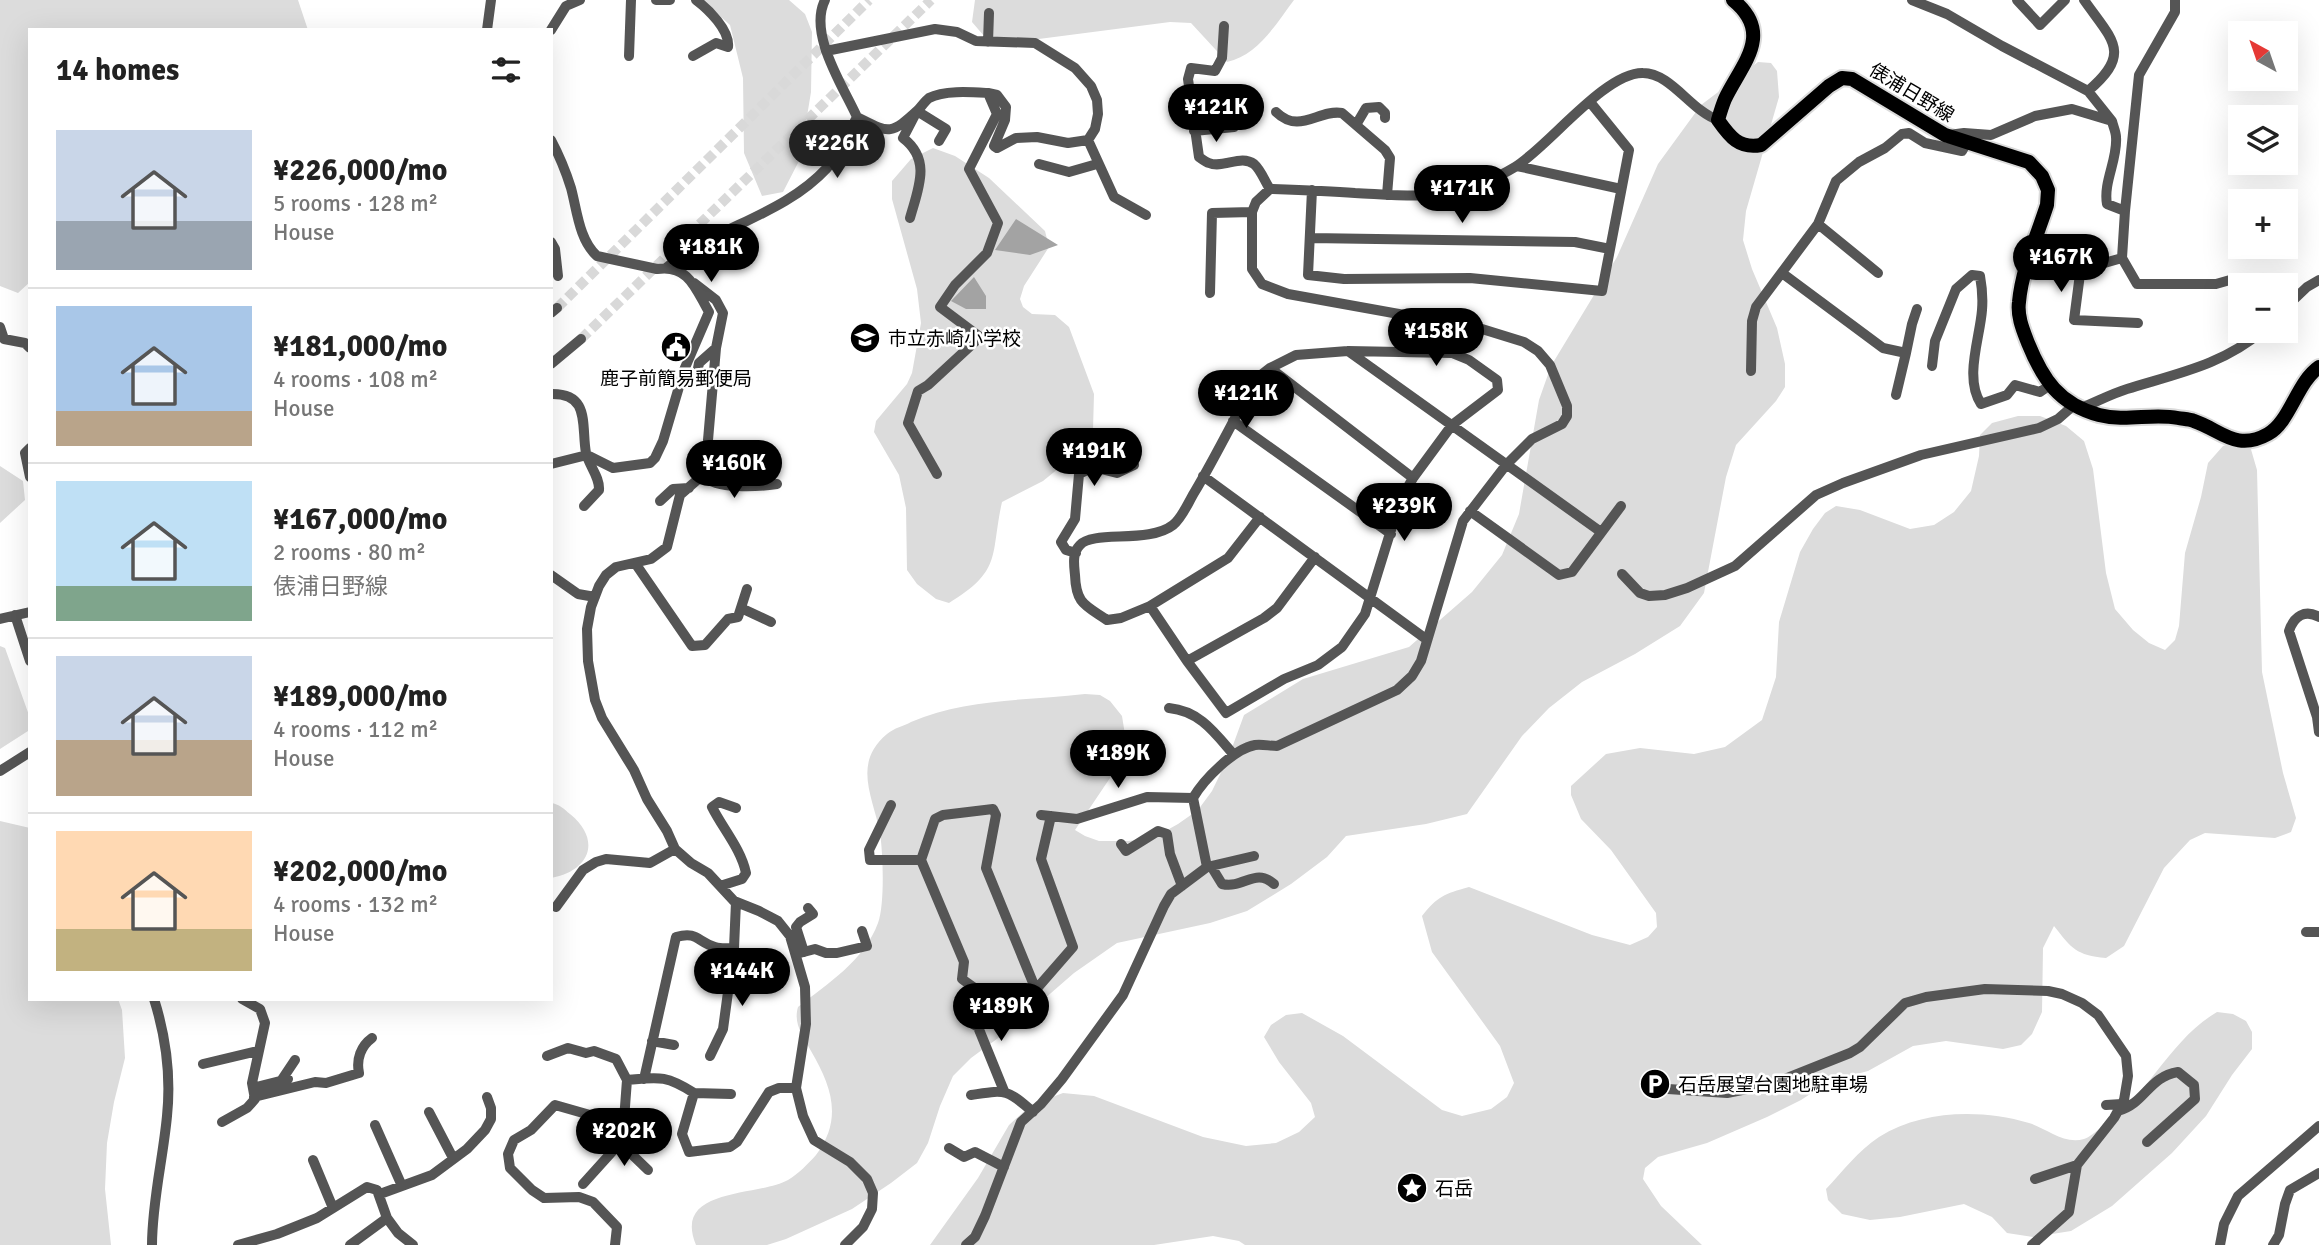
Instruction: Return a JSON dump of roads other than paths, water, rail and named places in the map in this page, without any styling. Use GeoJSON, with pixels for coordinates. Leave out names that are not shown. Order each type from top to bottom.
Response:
{"type":"FeatureCollection","features":[{"type":"Feature","properties":{"kind":"main road"},"geometry":{"type":"LineString","coordinates":[[1718,120],[1724,100],[1751,54],[1753,35],[1747,16],[1733,0]]}},
{"type":"Feature","properties":{"kind":"main road","name":"俵浦日野線"},"geometry":{"type":"LineString","coordinates":[[1718,120],[1736,141],[1749,147],[1761,145],[1829,86],[1842,78],[1852,79],[1945,135],[2029,162],[2042,176],[2048,190],[2047,205],[2018,304],[2021,325],[2039,370],[2058,394],[2078,407],[2100,415],[2123,418],[2166,415],[2195,421],[2227,438],[2251,441],[2270,433],[2303,385],[2319,367]]}},
{"type":"Feature","properties":{"kind":"street"},"geometry":{"type":"LineString","coordinates":[[487,28],[491,0]]}},
{"type":"Feature","properties":{"kind":"street"},"geometry":{"type":"LineString","coordinates":[[552,28],[566,6],[580,0]]}},
{"type":"Feature","properties":{"kind":"street"},"geometry":{"type":"LineString","coordinates":[[629,56],[631,0]]}},
{"type":"Feature","properties":{"kind":"street"},"geometry":{"type":"LineString","coordinates":[[656,0],[670,0]]}},
{"type":"Feature","properties":{"kind":"street"},"geometry":{"type":"LineString","coordinates":[[693,56],[716,43],[728,47],[729,42],[722,27],[696,0]]}},
{"type":"Feature","properties":{"kind":"street"},"geometry":{"type":"LineString","coordinates":[[825,0],[820,9],[819,26],[826,51],[857,117],[885,131],[892,130],[929,99],[958,92],[988,93],[997,95],[1006,107],[1005,120],[993,146],[997,148],[1016,138],[1037,137],[1068,143],[1088,141]]}},
{"type":"Feature","properties":{"kind":"street"},"geometry":{"type":"LineString","coordinates":[[1912,0],[1947,14],[2002,47],[2088,91],[2112,121],[2116,136],[2115,156],[2105,195],[2107,204],[2125,211]]}},
{"type":"Feature","properties":{"kind":"street"},"geometry":{"type":"LineString","coordinates":[[2017,0],[2040,25],[2053,5],[2065,0]]}},
{"type":"Feature","properties":{"kind":"street"},"geometry":{"type":"LineString","coordinates":[[2084,0],[2112,39],[2115,60],[2106,76],[2088,91]]}},
{"type":"Feature","properties":{"kind":"street"},"geometry":{"type":"LineString","coordinates":[[2175,0],[2175,12],[2139,75],[2122,258],[2137,284],[2217,284],[2228,281]]}},
{"type":"Feature","properties":{"kind":"street"},"geometry":{"type":"LineString","coordinates":[[988,42],[989,13]]}},
{"type":"Feature","properties":{"kind":"street"},"geometry":{"type":"LineString","coordinates":[[1224,26],[1222,58],[1215,71],[1191,68],[1188,79],[1199,157],[1210,164],[1245,160],[1251,162],[1257,166],[1270,190]]}},
{"type":"Feature","properties":{"kind":"street"},"geometry":{"type":"LineString","coordinates":[[826,51],[936,29],[957,32],[976,41],[1035,43],[1075,68],[1091,86],[1097,100],[1098,114],[1096,129],[1088,141]]}},
{"type":"Feature","properties":{"kind":"street"},"geometry":{"type":"LineString","coordinates":[[1210,39],[1223,40]]}},
{"type":"Feature","properties":{"kind":"street"},"geometry":{"type":"LineString","coordinates":[[1274,884],[1264,877],[1257,877],[1231,886],[1222,884],[1209,866],[1193,798],[1200,786],[1240,750],[1257,744],[1278,746],[1397,690],[1412,676],[1464,521],[1506,464],[1532,439],[1562,424],[1567,416],[1567,406],[1550,365],[1538,351],[1524,342],[1482,329],[1274,290],[1262,284],[1252,269],[1252,212],[1256,202],[1270,190],[1415,196],[1450,194],[1481,184],[1517,166],[1623,77],[1642,73],[1660,76],[1707,117],[1718,120]]}},
{"type":"Feature","properties":{"kind":"street"},"geometry":{"type":"LineString","coordinates":[[937,474],[908,424],[918,391],[980,337],[940,307],[955,285],[987,253],[998,223],[969,169],[997,114],[988,93]]}},
{"type":"Feature","properties":{"kind":"street"},"geometry":{"type":"LineString","coordinates":[[1312,190],[1308,275],[1344,279],[1470,278],[1602,291],[1629,150],[1590,102]]}},
{"type":"Feature","properties":{"kind":"street"},"geometry":{"type":"LineString","coordinates":[[1221,128],[1229,106]]}},
{"type":"Feature","properties":{"kind":"street"},"geometry":{"type":"LineString","coordinates":[[1356,125],[1366,108],[1379,107],[1385,113],[1385,118]]}},
{"type":"Feature","properties":{"kind":"street"},"geometry":{"type":"LineString","coordinates":[[1945,135],[1992,135],[2035,116],[2072,110],[2112,121]]}},
{"type":"Feature","properties":{"kind":"street"},"geometry":{"type":"LineString","coordinates":[[917,111],[949,124],[939,141]]}},
{"type":"Feature","properties":{"kind":"street"},"geometry":{"type":"LineString","coordinates":[[910,218],[923,169],[911,144],[903,138],[917,111]]}},
{"type":"Feature","properties":{"kind":"street"},"geometry":{"type":"LineString","coordinates":[[1276,112],[1291,121],[1309,121],[1334,112],[1342,113],[1356,125],[1370,144],[1385,150],[1390,158],[1387,195]]}},
{"type":"Feature","properties":{"kind":"street"},"geometry":{"type":"LineString","coordinates":[[666,268],[692,249],[780,205],[809,185],[828,167],[857,117]]}},
{"type":"Feature","properties":{"kind":"street"},"geometry":{"type":"LineString","coordinates":[[1194,131],[1234,127]]}},
{"type":"Feature","properties":{"kind":"street"},"geometry":{"type":"LineString","coordinates":[[1751,371],[1752,321],[1756,307],[1818,224],[1836,181],[1859,162],[1885,148],[1902,134],[1909,133],[1925,143],[1962,151],[1966,142]]}},
{"type":"Feature","properties":{"kind":"street"},"geometry":{"type":"LineString","coordinates":[[1088,141],[1114,197],[1146,215]]}},
{"type":"Feature","properties":{"kind":"street"},"geometry":{"type":"LineString","coordinates":[[553,145],[570,186],[576,215],[590,250],[597,256],[657,269],[666,268],[684,274],[716,300],[723,313],[716,348],[708,440],[710,452],[702,476],[680,495],[667,547],[651,559],[616,567],[606,575],[595,597],[587,629],[587,650],[595,700],[602,718],[634,769],[647,799],[675,849],[691,863],[709,873],[736,902],[778,921],[800,953]]}},
{"type":"Feature","properties":{"kind":"street"},"geometry":{"type":"LineString","coordinates":[[1039,164],[1069,172],[1097,164]]}},
{"type":"Feature","properties":{"kind":"street"},"geometry":{"type":"LineString","coordinates":[[1517,166],[1621,189]]}},
{"type":"Feature","properties":{"kind":"street"},"geometry":{"type":"LineString","coordinates":[[1210,293],[1212,213],[1252,212]]}},
{"type":"Feature","properties":{"kind":"street"},"geometry":{"type":"LineString","coordinates":[[1818,224],[1878,273]]}},
{"type":"Feature","properties":{"kind":"street"},"geometry":{"type":"LineString","coordinates":[[1310,238],[1575,242],[1610,249]]}},
{"type":"Feature","properties":{"kind":"street"},"geometry":{"type":"LineString","coordinates":[[553,246],[558,276]]}},
{"type":"Feature","properties":{"kind":"street"},"geometry":{"type":"LineString","coordinates":[[2122,258],[2087,268],[2080,274],[2074,320],[2138,323]]}},
{"type":"Feature","properties":{"kind":"street"},"geometry":{"type":"LineString","coordinates":[[1783,273],[1883,348],[1906,353]]}},
{"type":"Feature","properties":{"kind":"street"},"geometry":{"type":"LineString","coordinates":[[1932,366],[1935,341],[1956,289],[1972,275],[1980,276],[1982,312],[1976,341],[1974,393],[1981,404],[2007,395],[2015,385],[2040,392],[2050,384]]}},
{"type":"Feature","properties":{"kind":"street"},"geometry":{"type":"LineString","coordinates":[[2298,296],[2319,281]]}},
{"type":"Feature","properties":{"kind":"street"},"geometry":{"type":"LineString","coordinates":[[553,464],[587,455],[613,468],[650,463],[656,458],[684,370],[709,312],[694,283]]}},
{"type":"Feature","properties":{"kind":"street"},"geometry":{"type":"LineString","coordinates":[[1896,395],[1917,309]]}},
{"type":"Feature","properties":{"kind":"street"},"geometry":{"type":"LineString","coordinates":[[0,327],[4,339],[28,346]]}},
{"type":"Feature","properties":{"kind":"street"},"geometry":{"type":"LineString","coordinates":[[553,362],[581,339]]}},
{"type":"Feature","properties":{"kind":"street"},"geometry":{"type":"LineString","coordinates":[[1622,574],[1640,593],[1650,596],[1665,596],[1687,588],[1735,566],[1816,495],[1843,483],[1921,455],[2039,428],[2078,407],[2229,355],[2246,343]]}},
{"type":"Feature","properties":{"kind":"street"},"geometry":{"type":"LineString","coordinates":[[696,379],[699,363],[716,348]]}},
{"type":"Feature","properties":{"kind":"street"},"geometry":{"type":"LineString","coordinates":[[1348,351],[1601,533]]}},
{"type":"Feature","properties":{"kind":"street"},"geometry":{"type":"LineString","coordinates":[[1150,606],[1226,713],[1283,679],[1318,665],[1342,647],[1365,614],[1400,501],[1413,478],[1452,425],[1498,390],[1497,380],[1469,360],[1452,353],[1348,351],[1296,355],[1270,368],[1256,379],[1175,524],[1150,535],[1090,539],[1080,544],[1074,556],[1076,592],[1083,604],[1107,620],[1121,618],[1150,606],[1228,558],[1260,517]]}},
{"type":"Feature","properties":{"kind":"street"},"geometry":{"type":"LineString","coordinates":[[1270,368],[1413,478]]}},
{"type":"Feature","properties":{"kind":"street"},"geometry":{"type":"LineString","coordinates":[[553,394],[572,398],[582,409],[587,455],[599,483],[599,490],[584,506]]}},
{"type":"Feature","properties":{"kind":"street"},"geometry":{"type":"LineString","coordinates":[[1233,421],[1391,534]]}},
{"type":"Feature","properties":{"kind":"street"},"geometry":{"type":"LineString","coordinates":[[28,450],[25,453],[28,467]]}},
{"type":"Feature","properties":{"kind":"street"},"geometry":{"type":"LineString","coordinates":[[1076,553],[1066,550],[1061,542],[1075,519],[1079,474],[1093,467],[1117,473],[1134,465]]}},
{"type":"Feature","properties":{"kind":"street"},"geometry":{"type":"LineString","coordinates":[[702,476],[710,483],[758,486],[777,484]]}},
{"type":"Feature","properties":{"kind":"street"},"geometry":{"type":"LineString","coordinates":[[1203,477],[1426,639]]}},
{"type":"Feature","properties":{"kind":"street"},"geometry":{"type":"LineString","coordinates":[[660,501],[673,489],[689,488]]}},
{"type":"Feature","properties":{"kind":"street"},"geometry":{"type":"LineString","coordinates":[[1470,512],[1559,575],[1572,572],[1621,506]]}},
{"type":"Feature","properties":{"kind":"street"},"geometry":{"type":"LineString","coordinates":[[1187,661],[1277,608],[1315,557]]}},
{"type":"Feature","properties":{"kind":"street"},"geometry":{"type":"LineString","coordinates":[[635,563],[692,646],[705,645],[728,619],[738,617],[747,589]]}},
{"type":"Feature","properties":{"kind":"street"},"geometry":{"type":"LineString","coordinates":[[553,576],[578,594],[595,597]]}},
{"type":"Feature","properties":{"kind":"street"},"geometry":{"type":"LineString","coordinates":[[741,608],[771,622]]}},
{"type":"Feature","properties":{"kind":"street"},"geometry":{"type":"LineString","coordinates":[[0,619],[28,612]]}},
{"type":"Feature","properties":{"kind":"street"},"geometry":{"type":"LineString","coordinates":[[2319,617],[2312,613],[2302,614],[2295,618],[2289,631],[2317,717],[2319,732]]}},
{"type":"Feature","properties":{"kind":"street"},"geometry":{"type":"LineString","coordinates":[[15,615],[28,655]]}},
{"type":"Feature","properties":{"kind":"street"},"geometry":{"type":"LineString","coordinates":[[1169,708],[1182,709],[1209,725],[1234,755]]}},
{"type":"Feature","properties":{"kind":"street"},"geometry":{"type":"LineString","coordinates":[[0,771],[28,753]]}},
{"type":"Feature","properties":{"kind":"street"},"geometry":{"type":"LineString","coordinates":[[1036,990],[986,868],[996,815],[992,809],[943,815],[935,819],[921,860],[964,962],[962,979],[1008,1012],[1019,1009],[1036,990],[1073,947],[1041,859],[1046,815],[1077,819],[1147,797],[1193,798]]}},
{"type":"Feature","properties":{"kind":"street"},"geometry":{"type":"LineString","coordinates":[[720,886],[742,879],[746,873],[732,840],[712,807],[719,802],[736,808]]}},
{"type":"Feature","properties":{"kind":"street"},"geometry":{"type":"LineString","coordinates":[[885,809],[869,850],[870,860],[921,860]]}},
{"type":"Feature","properties":{"kind":"street"},"geometry":{"type":"LineString","coordinates":[[1126,852],[1158,831],[1167,834],[1170,854],[1182,886]]}},
{"type":"Feature","properties":{"kind":"street"},"geometry":{"type":"LineString","coordinates":[[556,907],[583,870],[596,862],[606,859],[650,863],[675,849]]}},
{"type":"Feature","properties":{"kind":"street"},"geometry":{"type":"LineString","coordinates":[[966,1245],[975,1237],[985,1216],[1021,1122],[1062,1079],[1123,995],[1171,894],[1209,866],[1254,856]]}},
{"type":"Feature","properties":{"kind":"street"},"geometry":{"type":"LineString","coordinates":[[710,1056],[723,1029],[734,948],[736,902]]}},
{"type":"Feature","properties":{"kind":"street"},"geometry":{"type":"LineString","coordinates":[[808,908],[813,914],[796,928],[805,987],[806,1024],[796,1087],[803,1116],[814,1140],[850,1161],[867,1179],[873,1193],[872,1209],[863,1227],[845,1245]]}},
{"type":"Feature","properties":{"kind":"street"},"geometry":{"type":"LineString","coordinates":[[800,953],[815,949],[837,953],[867,946],[862,931]]}},
{"type":"Feature","properties":{"kind":"street"},"geometry":{"type":"LineString","coordinates":[[2306,932],[2319,932]]}},
{"type":"Feature","properties":{"kind":"street"},"geometry":{"type":"LineString","coordinates":[[644,1079],[676,937],[687,934],[698,936],[716,948],[734,948]]}},
{"type":"Feature","properties":{"kind":"street"},"geometry":{"type":"LineString","coordinates":[[1668,1089],[1727,1093],[1772,1084],[1850,1053],[1860,1047],[1905,1003],[1926,997],[1984,989],[2062,994],[2098,1015],[2126,1056],[2128,1076],[2120,1108],[2077,1165],[2069,1212],[2032,1245]]}},
{"type":"Feature","properties":{"kind":"street"},"geometry":{"type":"LineString","coordinates":[[152,1245],[158,1169],[167,1115],[167,1057],[155,1001]]}},
{"type":"Feature","properties":{"kind":"street"},"geometry":{"type":"LineString","coordinates":[[222,1122],[247,1108],[255,1100],[258,1051],[265,1023],[260,1004]]}},
{"type":"Feature","properties":{"kind":"street"},"geometry":{"type":"LineString","coordinates":[[968,1021],[978,1027],[1004,1091]]}},
{"type":"Feature","properties":{"kind":"street"},"geometry":{"type":"LineString","coordinates":[[254,1093],[315,1082],[326,1083],[359,1073],[357,1063],[365,1043],[372,1038]]}},
{"type":"Feature","properties":{"kind":"street"},"geometry":{"type":"LineString","coordinates":[[652,1041],[674,1045]]}},
{"type":"Feature","properties":{"kind":"street"},"geometry":{"type":"LineString","coordinates":[[547,1056],[568,1048],[586,1053],[594,1051],[616,1059],[627,1080],[620,1143],[583,1184]]}},
{"type":"Feature","properties":{"kind":"street"},"geometry":{"type":"LineString","coordinates":[[203,1064],[258,1051]]}},
{"type":"Feature","properties":{"kind":"street"},"geometry":{"type":"LineString","coordinates":[[254,1093],[284,1080],[295,1060]]}},
{"type":"Feature","properties":{"kind":"street"},"geometry":{"type":"LineString","coordinates":[[2106,1105],[2131,1107],[2163,1074],[2178,1072],[2194,1085],[2195,1099],[2147,1142]]}},
{"type":"Feature","properties":{"kind":"street"},"geometry":{"type":"LineString","coordinates":[[627,1080],[667,1078],[694,1093],[731,1094]]}},
{"type":"Feature","properties":{"kind":"street"},"geometry":{"type":"LineString","coordinates":[[694,1093],[682,1113],[682,1134],[689,1152],[730,1147],[737,1142],[769,1092],[779,1088],[796,1087]]}},
{"type":"Feature","properties":{"kind":"street"},"geometry":{"type":"LineString","coordinates":[[971,1095],[1004,1091],[1033,1112]]}},
{"type":"Feature","properties":{"kind":"street"},"geometry":{"type":"LineString","coordinates":[[380,1194],[432,1175],[467,1149],[485,1130],[491,1119],[487,1097]]}},
{"type":"Feature","properties":{"kind":"street"},"geometry":{"type":"LineString","coordinates":[[615,1245],[617,1227],[593,1202],[579,1197],[544,1198],[510,1168],[508,1154],[514,1140],[531,1130],[555,1105],[604,1119],[615,1131],[624,1120]]}},
{"type":"Feature","properties":{"kind":"street"},"geometry":{"type":"LineString","coordinates":[[429,1112],[453,1158]]}},
{"type":"Feature","properties":{"kind":"street"},"geometry":{"type":"LineString","coordinates":[[375,1125],[402,1186]]}},
{"type":"Feature","properties":{"kind":"street"},"geometry":{"type":"LineString","coordinates":[[2220,1245],[2224,1224],[2238,1196],[2319,1126]]}},
{"type":"Feature","properties":{"kind":"street"},"geometry":{"type":"LineString","coordinates":[[620,1143],[648,1170]]}},
{"type":"Feature","properties":{"kind":"street"},"geometry":{"type":"LineString","coordinates":[[949,1148],[964,1157],[975,1152],[1004,1167]]}},
{"type":"Feature","properties":{"kind":"street"},"geometry":{"type":"LineString","coordinates":[[313,1160],[333,1208]]}},
{"type":"Feature","properties":{"kind":"street"},"geometry":{"type":"LineString","coordinates":[[2035,1179],[2077,1165]]}},
{"type":"Feature","properties":{"kind":"street"},"geometry":{"type":"LineString","coordinates":[[2273,1245],[2290,1189],[2319,1173]]}},
{"type":"Feature","properties":{"kind":"street"},"geometry":{"type":"LineString","coordinates":[[238,1245],[273,1241],[367,1187],[377,1190],[387,1218],[398,1233],[413,1245]]}},
{"type":"Feature","properties":{"kind":"street"},"geometry":{"type":"LineString","coordinates":[[350,1245],[387,1218]]}},
{"type":"Feature","properties":{"kind":"tunnel"},"geometry":{"type":"LineString","coordinates":[[557,308],[869,0]]}},
{"type":"Feature","properties":{"kind":"tunnel"},"geometry":{"type":"LineString","coordinates":[[581,339],[931,0]]}},
{"type":"Feature","properties":{"kind":"place","name":"市立赤崎小学校"},"geometry":{"type":"Point","coordinates":[865,338]}},
{"type":"Feature","properties":{"kind":"place","name":"鹿子前簡易郵便局"},"geometry":{"type":"Point","coordinates":[676,347]}},
{"type":"Feature","properties":{"kind":"place","name":"石岳展望台園地駐車場"},"geometry":{"type":"Point","coordinates":[1655,1084]}},
{"type":"Feature","properties":{"kind":"place","name":"石岳"},"geometry":{"type":"Point","coordinates":[1412,1188]}}]}
